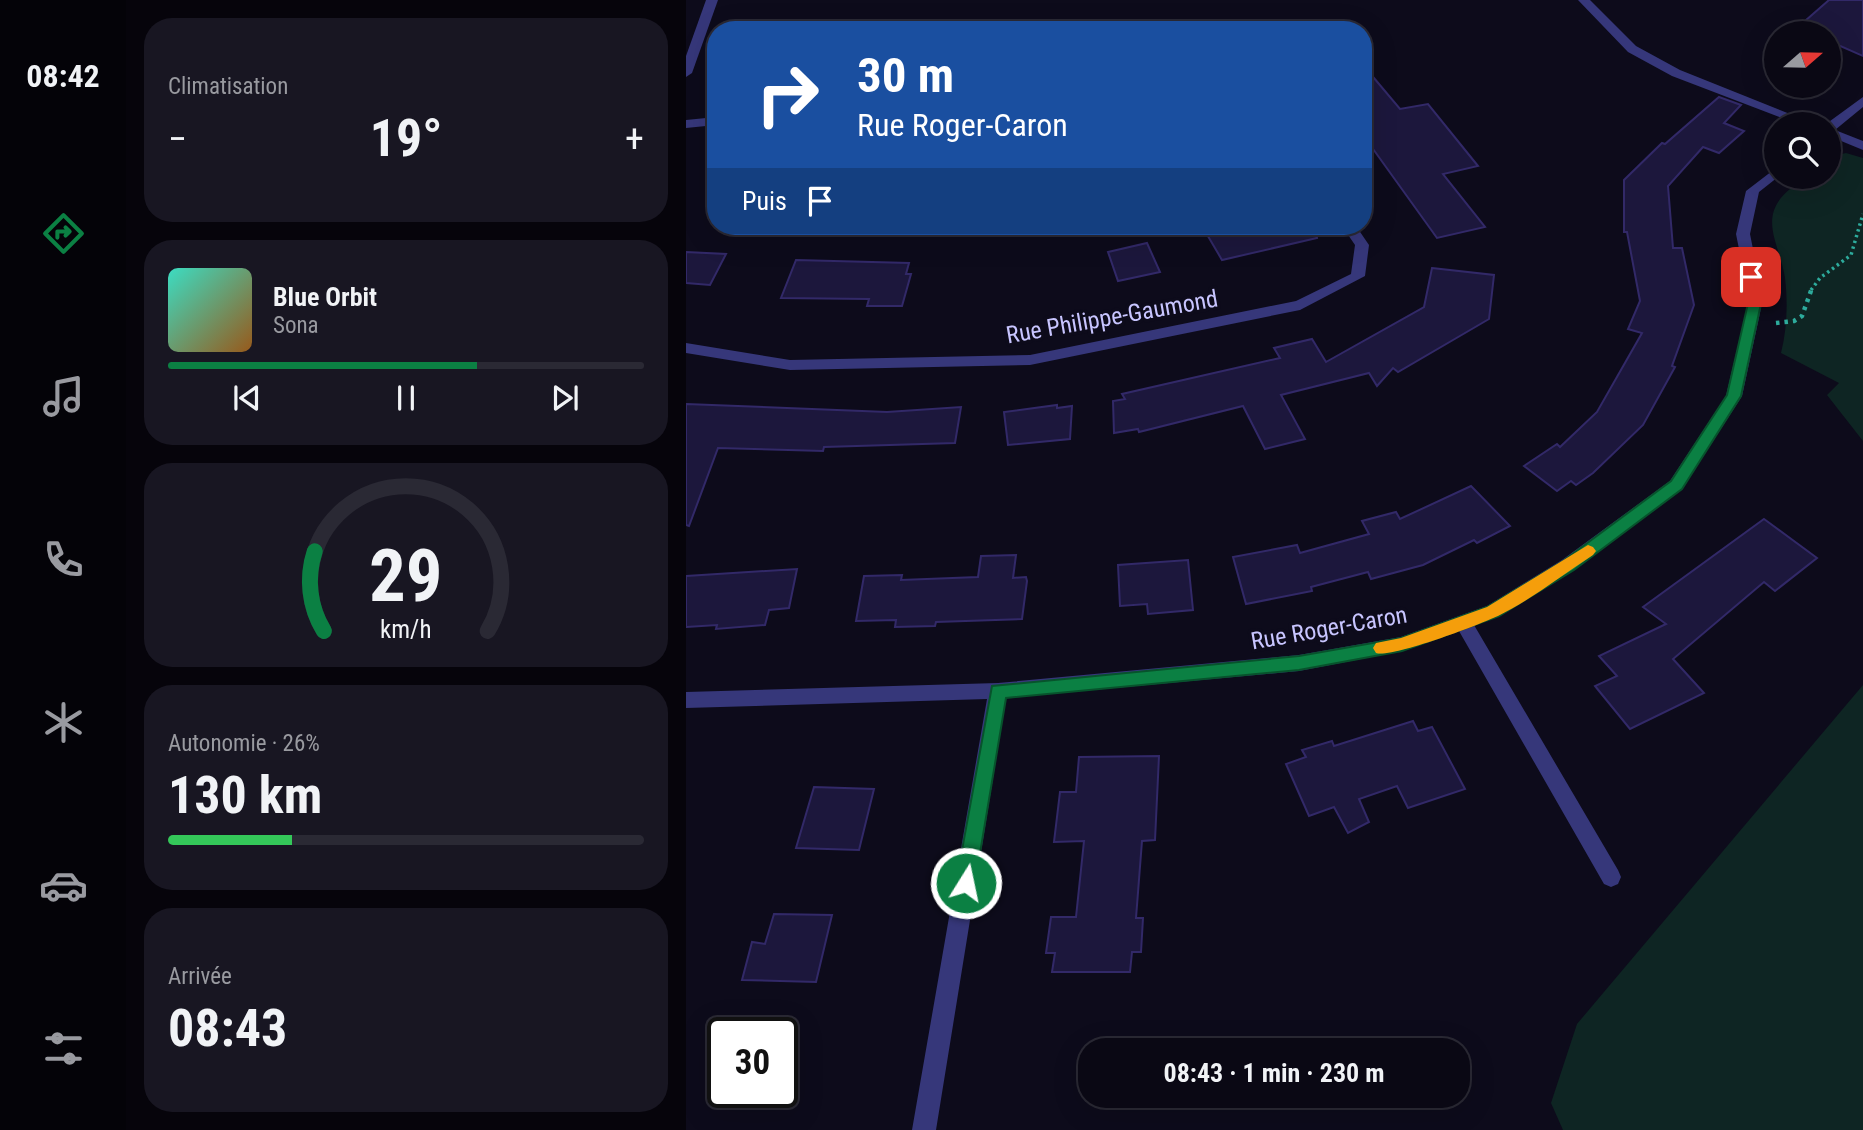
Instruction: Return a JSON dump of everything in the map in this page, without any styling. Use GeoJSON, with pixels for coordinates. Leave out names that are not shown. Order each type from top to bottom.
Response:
{"type":"FeatureCollection","features":[{"type":"Feature","properties":{"kind":"street"},"geometry":{"type":"LineString","coordinates":[[686,73],[712,0]]}},
{"type":"Feature","properties":{"kind":"street"},"geometry":{"type":"LineString","coordinates":[[1584,0],[1632,49],[1676,73],[1778,112]]}},
{"type":"Feature","properties":{"kind":"street"},"geometry":{"type":"LineString","coordinates":[[1841,120],[1863,101]]}},
{"type":"Feature","properties":{"kind":"street"},"geometry":{"type":"LineString","coordinates":[[686,124],[707,122]]}},
{"type":"Feature","properties":{"kind":"street"},"geometry":{"type":"LineString","coordinates":[[1841,136],[1863,146]]}},
{"type":"Feature","properties":{"kind":"street","name":"Rue Roger-Caron"},"geometry":{"type":"LineString","coordinates":[[686,700],[998,691],[1299,663],[1402,644],[1493,611],[1568,565],[1676,485],[1734,396],[1756,299],[1743,234],[1753,191],[1764,182]]}},
{"type":"Feature","properties":{"kind":"street","name":"Rue Philippe-Gaumond"},"geometry":{"type":"LineString","coordinates":[[686,348],[790,365],[1030,359],[1300,305],[1358,276],[1362,245],[1355,235]]}},
{"type":"Feature","properties":{"kind":"street"},"geometry":{"type":"LineString","coordinates":[[1463,622],[1611,877]]}},
{"type":"Feature","properties":{"kind":"street"},"geometry":{"type":"LineString","coordinates":[[924,1130],[998,691]]}},
{"type":"Feature","properties":{"kind":"path"},"geometry":{"type":"LineString","coordinates":[[1750,326],[1787,322],[1803,315],[1809,304],[1808,294],[1817,281],[1851,255],[1863,214]]}},
{"type":"Feature","properties":{"kind":"green space"},"geometry":{"type":"Polygon","coordinates":[[[1841,154],[1863,158],[1863,441],[1827,395],[1839,383],[1781,353],[1787,306],[1785,278],[1773,231],[1774,210],[1790,189],[1841,189],[1841,154]]]}},
{"type":"Feature","properties":{"kind":"green space"},"geometry":{"type":"Polygon","coordinates":[[[1863,685],[1863,1130],[1563,1130],[1551,1103],[1577,1024],[1863,685]]]}},
{"type":"Feature","properties":{"kind":"building"},"geometry":{"type":"Polygon","coordinates":[[[1829,0],[1863,0],[1863,56],[1841,46],[1841,21],[1805,21],[1829,0]]]}},
{"type":"Feature","properties":{"kind":"building"},"geometry":{"type":"Polygon","coordinates":[[[1372,76],[1400,109],[1428,104],[1478,166],[1443,174],[1485,227],[1437,238],[1372,148],[1372,76]]]}},
{"type":"Feature","properties":{"kind":"building"},"geometry":{"type":"Polygon","coordinates":[[[1719,97],[1741,105],[1724,123],[1744,131],[1719,153],[1703,147],[1668,186],[1673,248],[1682,248],[1694,305],[1672,366],[1675,367],[1643,425],[1593,473],[1576,485],[1571,481],[1557,491],[1524,466],[1557,444],[1560,447],[1597,412],[1642,333],[1628,329],[1640,301],[1627,232],[1624,232],[1624,180],[1662,143],[1665,144],[1719,97]]]}},
{"type":"Feature","properties":{"kind":"building"},"geometry":{"type":"Polygon","coordinates":[[[1207,235],[1316,235],[1317,238],[1222,260],[1207,235]]]}},
{"type":"Feature","properties":{"kind":"building"},"geometry":{"type":"Polygon","coordinates":[[[1147,243],[1160,272],[1118,281],[1108,252],[1147,243]]]}},
{"type":"Feature","properties":{"kind":"building"},"geometry":{"type":"Polygon","coordinates":[[[686,252],[726,254],[710,285],[686,283],[686,252]]]}},
{"type":"Feature","properties":{"kind":"building"},"geometry":{"type":"Polygon","coordinates":[[[796,260],[909,263],[906,274],[911,274],[902,306],[867,306],[869,299],[781,298],[796,260]]]}},
{"type":"Feature","properties":{"kind":"building"},"geometry":{"type":"Polygon","coordinates":[[[1432,268],[1494,275],[1489,319],[1398,372],[1393,368],[1377,386],[1369,373],[1281,395],[1305,439],[1265,449],[1243,406],[1139,432],[1138,429],[1114,433],[1113,401],[1125,399],[1122,394],[1280,358],[1274,348],[1312,339],[1326,362],[1424,307],[1432,268]]]}},
{"type":"Feature","properties":{"kind":"building"},"geometry":{"type":"Polygon","coordinates":[[[686,404],[887,412],[961,407],[955,443],[824,447],[823,451],[718,448],[689,526],[686,525],[686,404]]]}},
{"type":"Feature","properties":{"kind":"building"},"geometry":{"type":"Polygon","coordinates":[[[1057,405],[1057,408],[1072,406],[1070,439],[1008,445],[1004,412],[1057,405]]]}},
{"type":"Feature","properties":{"kind":"building"},"geometry":{"type":"Polygon","coordinates":[[[1471,486],[1510,526],[1423,565],[1371,579],[1368,572],[1311,587],[1312,591],[1246,604],[1233,557],[1297,545],[1300,553],[1369,534],[1362,521],[1396,512],[1400,519],[1471,486]]]}},
{"type":"Feature","properties":{"kind":"building"},"geometry":{"type":"Polygon","coordinates":[[[1764,519],[1817,558],[1775,591],[1764,582],[1673,659],[1704,693],[1630,729],[1595,686],[1617,676],[1599,656],[1666,624],[1643,607],[1764,519]]]}},
{"type":"Feature","properties":{"kind":"building"},"geometry":{"type":"Polygon","coordinates":[[[1016,555],[1013,578],[1026,577],[1027,581],[1022,619],[936,622],[935,626],[895,627],[896,620],[856,621],[864,576],[902,575],[901,580],[978,577],[981,556],[1016,555]]]}},
{"type":"Feature","properties":{"kind":"building"},"geometry":{"type":"Polygon","coordinates":[[[1188,560],[1193,610],[1148,614],[1147,604],[1120,606],[1118,565],[1188,560]]]}},
{"type":"Feature","properties":{"kind":"building"},"geometry":{"type":"Polygon","coordinates":[[[797,569],[789,608],[769,610],[765,625],[716,629],[717,625],[686,627],[686,576],[797,569]]]}},
{"type":"Feature","properties":{"kind":"building"},"geometry":{"type":"Polygon","coordinates":[[[1413,721],[1418,731],[1432,727],[1465,789],[1408,808],[1397,786],[1359,799],[1369,822],[1348,833],[1334,807],[1309,816],[1286,764],[1306,757],[1302,750],[1332,741],[1334,746],[1413,721]]]}},
{"type":"Feature","properties":{"kind":"building"},"geometry":{"type":"Polygon","coordinates":[[[1159,756],[1155,840],[1142,841],[1136,918],[1143,918],[1141,952],[1132,952],[1130,972],[1052,972],[1055,953],[1046,953],[1051,917],[1076,917],[1084,841],[1054,842],[1060,792],[1076,792],[1079,757],[1159,756]]]}},
{"type":"Feature","properties":{"kind":"building"},"geometry":{"type":"Polygon","coordinates":[[[814,787],[874,789],[859,850],[796,848],[814,787]]]}},
{"type":"Feature","properties":{"kind":"building"},"geometry":{"type":"Polygon","coordinates":[[[774,914],[832,915],[816,982],[742,980],[752,942],[765,944],[774,914]]]}},
{"type":"Feature","properties":{"kind":"slow traffic"},"geometry":{"type":"LineString","coordinates":[[1382,648],[1402,644],[1493,611],[1588,551]]}},
{"type":"Feature","properties":{"kind":"route"},"geometry":{"type":"LineString","coordinates":[[966,883],[998,691],[1299,663],[1402,644],[1493,611],[1568,565],[1676,485],[1734,396],[1756,299],[1751,277]]}}]}
